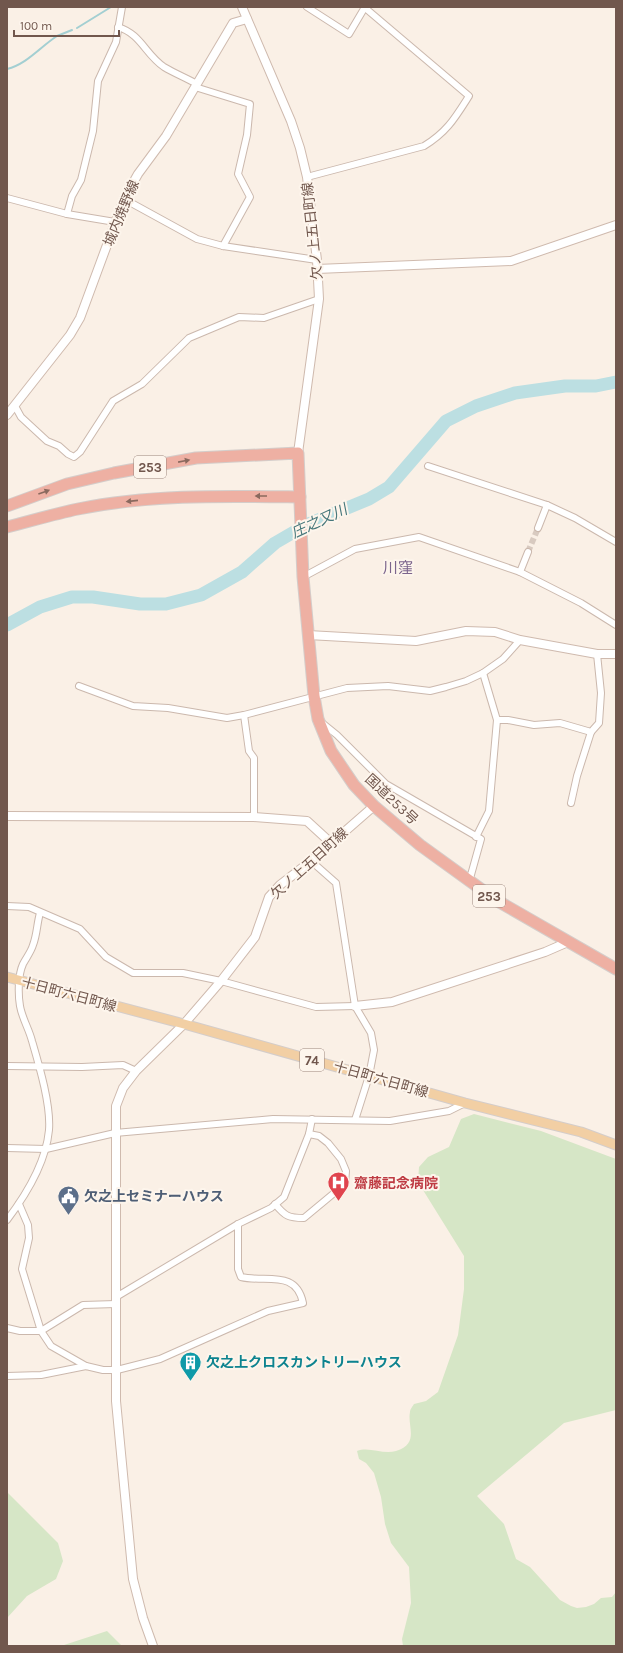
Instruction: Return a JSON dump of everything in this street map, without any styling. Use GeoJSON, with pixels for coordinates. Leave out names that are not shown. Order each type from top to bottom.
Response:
{"type":"FeatureCollection","features":[{"type":"Feature","properties":{"kind":"highway","name":"国道253号"},"geometry":{"type":"LineString","coordinates":[[298,453],[303,577],[314,696],[318,719],[331,751],[354,785],[374,806],[420,845],[469,882],[496,900],[616,969]]}},
{"type":"Feature","properties":{"kind":"highway","name":"253"},"geometry":{"type":"LineString","coordinates":[[7,506],[66,484],[114,473],[196,458],[298,453]]}},
{"type":"Feature","properties":{"kind":"highway","name":"253"},"geometry":{"type":"LineString","coordinates":[[7,527],[79,509],[143,500],[197,496],[300,497]]}},
{"type":"Feature","properties":{"kind":"main road","name":"十日町六日町線"},"geometry":{"type":"LineString","coordinates":[[7,977],[184,1024],[465,1103],[582,1132],[616,1145]]}},
{"type":"Feature","properties":{"kind":"street"},"geometry":{"type":"LineString","coordinates":[[67,214],[72,196],[81,180],[93,131],[98,81],[116,42],[122,7]]}},
{"type":"Feature","properties":{"kind":"street","name":"欠ノ上五日町線"},"geometry":{"type":"LineString","coordinates":[[242,7],[291,121],[300,148],[307,177],[317,265],[319,299],[298,453]]}},
{"type":"Feature","properties":{"kind":"street"},"geometry":{"type":"LineString","coordinates":[[307,7],[349,34],[364,7],[469,96],[449,127],[424,146],[307,177]]}},
{"type":"Feature","properties":{"kind":"street","name":"城内焼野線"},"geometry":{"type":"LineString","coordinates":[[7,415],[70,335],[80,318],[124,199],[138,174],[166,136],[233,23],[246,19]]}},
{"type":"Feature","properties":{"kind":"street"},"geometry":{"type":"LineString","coordinates":[[118,27],[125,29],[140,40],[148,54],[164,67],[196,85],[250,104],[247,135],[238,174],[250,197],[223,246]]}},
{"type":"Feature","properties":{"kind":"street"},"geometry":{"type":"LineString","coordinates":[[7,198],[67,214],[115,222]]}},
{"type":"Feature","properties":{"kind":"street"},"geometry":{"type":"LineString","coordinates":[[124,199],[197,239],[223,246],[317,265],[511,261],[616,225]]}},
{"type":"Feature","properties":{"kind":"street"},"geometry":{"type":"LineString","coordinates":[[15,406],[21,417],[47,441],[59,446],[74,457],[80,452],[113,402],[142,384],[189,338],[239,317],[264,318],[319,299]]}},
{"type":"Feature","properties":{"kind":"street"},"geometry":{"type":"LineString","coordinates":[[428,466],[547,505],[575,518],[616,542]]}},
{"type":"Feature","properties":{"kind":"street"},"geometry":{"type":"LineString","coordinates":[[538,528],[547,505]]}},
{"type":"Feature","properties":{"kind":"street"},"geometry":{"type":"LineString","coordinates":[[303,577],[355,549],[420,537],[520,572],[581,603],[616,625]]}},
{"type":"Feature","properties":{"kind":"street"},"geometry":{"type":"LineString","coordinates":[[520,572],[528,552]]}},
{"type":"Feature","properties":{"kind":"street"},"geometry":{"type":"LineString","coordinates":[[308,635],[416,641],[466,631],[496,632],[520,640],[597,654],[616,654]]}},
{"type":"Feature","properties":{"kind":"street"},"geometry":{"type":"LineString","coordinates":[[79,686],[133,706],[168,708],[227,718],[244,715],[347,688],[388,686],[430,691],[466,681],[483,673],[503,659],[520,640]]}},
{"type":"Feature","properties":{"kind":"street"},"geometry":{"type":"LineString","coordinates":[[571,803],[577,776],[591,732],[599,723],[601,693],[597,654]]}},
{"type":"Feature","properties":{"kind":"street"},"geometry":{"type":"LineString","coordinates":[[476,836],[489,811],[497,720],[483,673]]}},
{"type":"Feature","properties":{"kind":"street"},"geometry":{"type":"LineString","coordinates":[[244,715],[249,752],[254,758],[254,817]]}},
{"type":"Feature","properties":{"kind":"street"},"geometry":{"type":"LineString","coordinates":[[318,719],[337,735],[386,784],[481,839],[469,882]]}},
{"type":"Feature","properties":{"kind":"street"},"geometry":{"type":"LineString","coordinates":[[497,720],[508,720],[534,725],[560,722],[591,732]]}},
{"type":"Feature","properties":{"kind":"street","name":"欠ノ上五日町線"},"geometry":{"type":"LineString","coordinates":[[153,1646],[143,1618],[133,1579],[116,1401],[116,1106],[123,1088],[136,1071],[184,1024],[221,981],[255,937],[269,897],[280,885],[311,861],[374,806]]}},
{"type":"Feature","properties":{"kind":"street"},"geometry":{"type":"LineString","coordinates":[[7,816],[254,817],[307,820],[331,843]]}},
{"type":"Feature","properties":{"kind":"street"},"geometry":{"type":"LineString","coordinates":[[311,861],[336,883],[355,1006],[371,1033],[374,1050],[369,1076],[356,1120]]}},
{"type":"Feature","properties":{"kind":"street"},"geometry":{"type":"LineString","coordinates":[[7,906],[29,907],[80,929],[106,957],[133,973],[183,973],[221,981],[316,1007],[355,1006],[392,1002],[545,952],[568,942]]}},
{"type":"Feature","properties":{"kind":"street"},"geometry":{"type":"LineString","coordinates":[[7,1220],[19,1204],[34,1177],[46,1149],[49,1129],[47,1103],[32,1039],[20,1007],[19,981],[22,965],[33,945],[40,913]]}},
{"type":"Feature","properties":{"kind":"street"},"geometry":{"type":"LineString","coordinates":[[7,1066],[82,1067],[123,1065],[136,1071]]}},
{"type":"Feature","properties":{"kind":"street"},"geometry":{"type":"LineString","coordinates":[[7,1148],[46,1149],[115,1134],[272,1118],[390,1121],[449,1111],[465,1103]]}},
{"type":"Feature","properties":{"kind":"street"},"geometry":{"type":"LineString","coordinates":[[7,1328],[20,1331],[41,1331],[83,1305],[116,1300],[238,1224],[284,1198],[309,1134],[312,1119]]}},
{"type":"Feature","properties":{"kind":"street"},"geometry":{"type":"LineString","coordinates":[[275,1204],[284,1215],[304,1218],[345,1184],[346,1171],[341,1159],[328,1143],[319,1136],[309,1134]]}},
{"type":"Feature","properties":{"kind":"street"},"geometry":{"type":"LineString","coordinates":[[19,1204],[28,1225],[29,1238],[22,1269],[41,1331],[51,1346],[86,1366],[103,1370],[117,1370],[160,1359],[268,1311],[303,1303],[301,1294],[296,1285],[283,1279],[250,1279],[241,1277],[238,1269],[238,1224]]}},
{"type":"Feature","properties":{"kind":"street"},"geometry":{"type":"LineString","coordinates":[[7,1376],[41,1375],[86,1366]]}},
{"type":"Feature","properties":{"kind":"green space"},"geometry":{"type":"Polygon","coordinates":[[[474,1114],[541,1131],[616,1159],[616,1410],[564,1423],[477,1496],[504,1524],[516,1559],[530,1567],[560,1600],[577,1608],[586,1607],[594,1604],[601,1598],[612,1597],[616,1592],[616,1646],[403,1646],[402,1639],[411,1603],[409,1567],[391,1543],[385,1524],[381,1497],[374,1473],[366,1463],[359,1459],[357,1451],[366,1449],[391,1452],[403,1448],[408,1444],[411,1434],[410,1410],[414,1404],[426,1401],[438,1392],[458,1335],[464,1289],[464,1256],[418,1182],[419,1167],[428,1157],[449,1147],[461,1119],[474,1114]]]}},
{"type":"Feature","properties":{"kind":"green space"},"geometry":{"type":"Polygon","coordinates":[[[7,1492],[58,1543],[63,1561],[56,1579],[27,1596],[7,1618],[7,1492]]]}},
{"type":"Feature","properties":{"kind":"green space"},"geometry":{"type":"Polygon","coordinates":[[[107,1631],[122,1646],[61,1646],[107,1631]]]}},
{"type":"Feature","properties":{"kind":"waterway"},"geometry":{"type":"LineString","coordinates":[[77,28],[111,7]]}},
{"type":"Feature","properties":{"kind":"waterway"},"geometry":{"type":"LineString","coordinates":[[7,69],[21,63],[57,36],[72,30]]}},
{"type":"Feature","properties":{"kind":"waterway","name":"庄之又川"},"geometry":{"type":"LineString","coordinates":[[7,625],[40,607],[72,597],[93,597],[140,604],[166,604],[201,595],[242,572],[275,543],[306,525],[369,499],[389,487],[446,421],[476,406],[515,393],[565,386],[596,386],[616,382]]}},
{"type":"Feature","properties":{"kind":"tunnel"},"geometry":{"type":"LineString","coordinates":[[528,552],[538,528]]}},
{"type":"Feature","properties":{"kind":"place","name":"齋藤記念病院"},"geometry":{"type":"Point","coordinates":[338,1202]}},
{"type":"Feature","properties":{"kind":"place","name":"欠之上セミナーハウス"},"geometry":{"type":"Point","coordinates":[69,1216]}},
{"type":"Feature","properties":{"kind":"place","name":"欠之上クロスカントリーハウス"},"geometry":{"type":"Point","coordinates":[191,1382]}},
{"type":"Feature","properties":{"kind":"district","name":"川窪"},"geometry":{"type":"Point","coordinates":[398,568]}}]}
